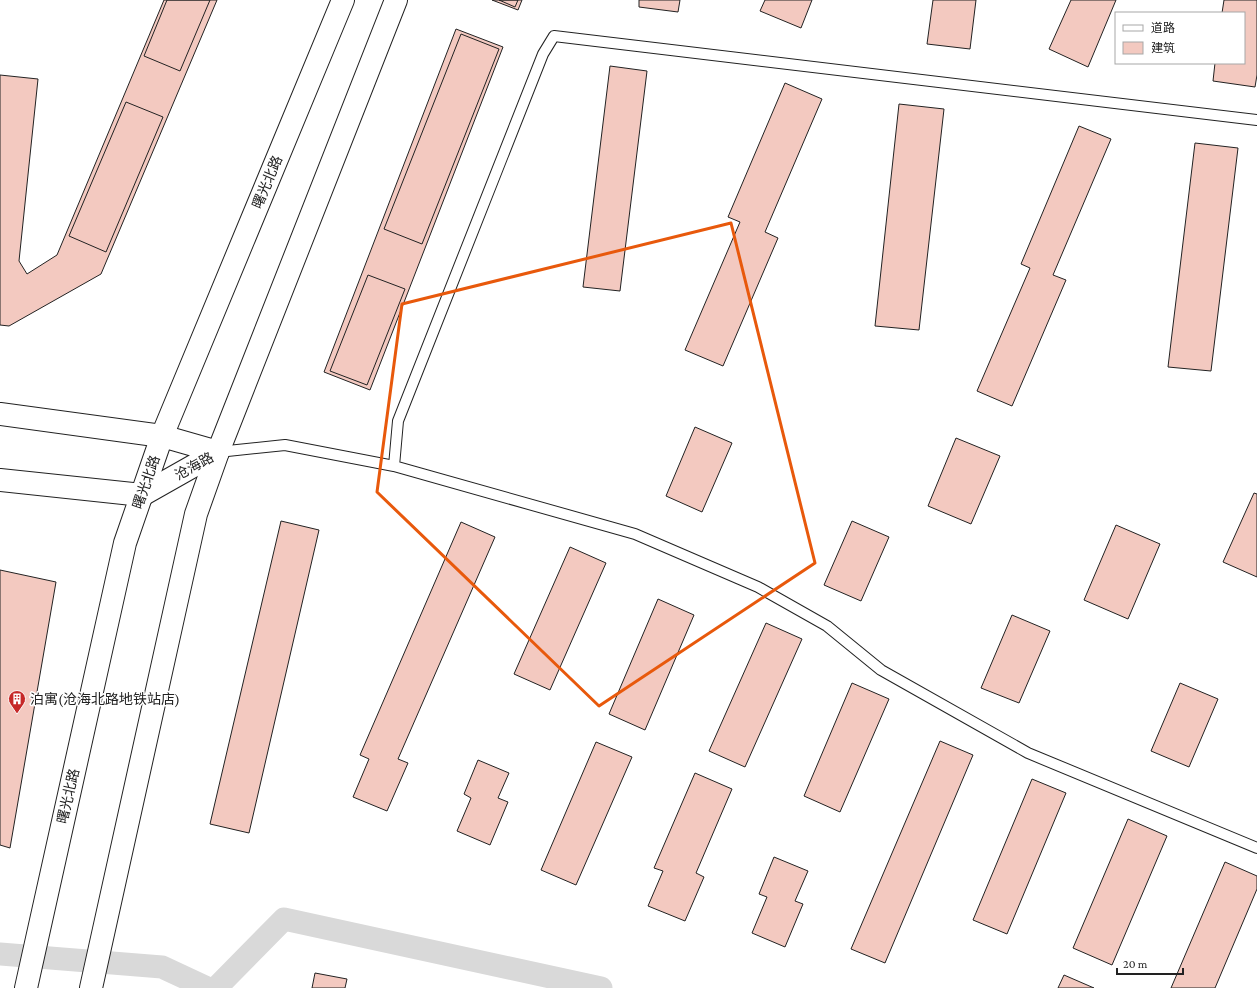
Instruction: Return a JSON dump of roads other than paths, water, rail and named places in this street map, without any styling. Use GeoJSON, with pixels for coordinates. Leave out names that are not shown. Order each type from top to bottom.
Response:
{"type":"FeatureCollection","features":[{"type":"Feature","properties":{"kind":"main road","name":"曙光北路"},"geometry":{"type":"LineString","coordinates":[[26,988],[125,543],[162,436],[343,0]]}},
{"type":"Feature","properties":{"kind":"main road"},"geometry":{"type":"LineString","coordinates":[[91,988],[196,514],[218,452],[396,0]]}},
{"type":"Feature","properties":{"kind":"main road","name":"沧海路"},"geometry":{"type":"LineString","coordinates":[[0,414],[162,436],[218,452]]}},
{"type":"Feature","properties":{"kind":"main road","name":"沧海路"},"geometry":{"type":"LineString","coordinates":[[142,495],[218,452]]}},
{"type":"Feature","properties":{"kind":"main road"},"geometry":{"type":"LineString","coordinates":[[0,480],[142,495]]}},
{"type":"Feature","properties":{"kind":"lane"},"geometry":{"type":"LineString","coordinates":[[394,466],[398,421],[543,54],[554,36],[1257,120]]}},
{"type":"Feature","properties":{"kind":"lane"},"geometry":{"type":"LineString","coordinates":[[218,452],[285,445],[394,466],[635,534],[758,587],[827,626],[881,670],[1028,753],[1257,848]]}},
{"type":"Feature","properties":{"kind":"waterway"},"geometry":{"type":"LineString","coordinates":[[216,988],[284,919],[601,988]]}},
{"type":"Feature","properties":{"kind":"waterway"},"geometry":{"type":"LineString","coordinates":[[0,954],[162,967],[207,988]]}},
{"type":"Feature","properties":{"kind":"place","name":"泊寓(沧海北路地铁站店)"},"geometry":{"type":"Point","coordinates":[17,714]}}]}
